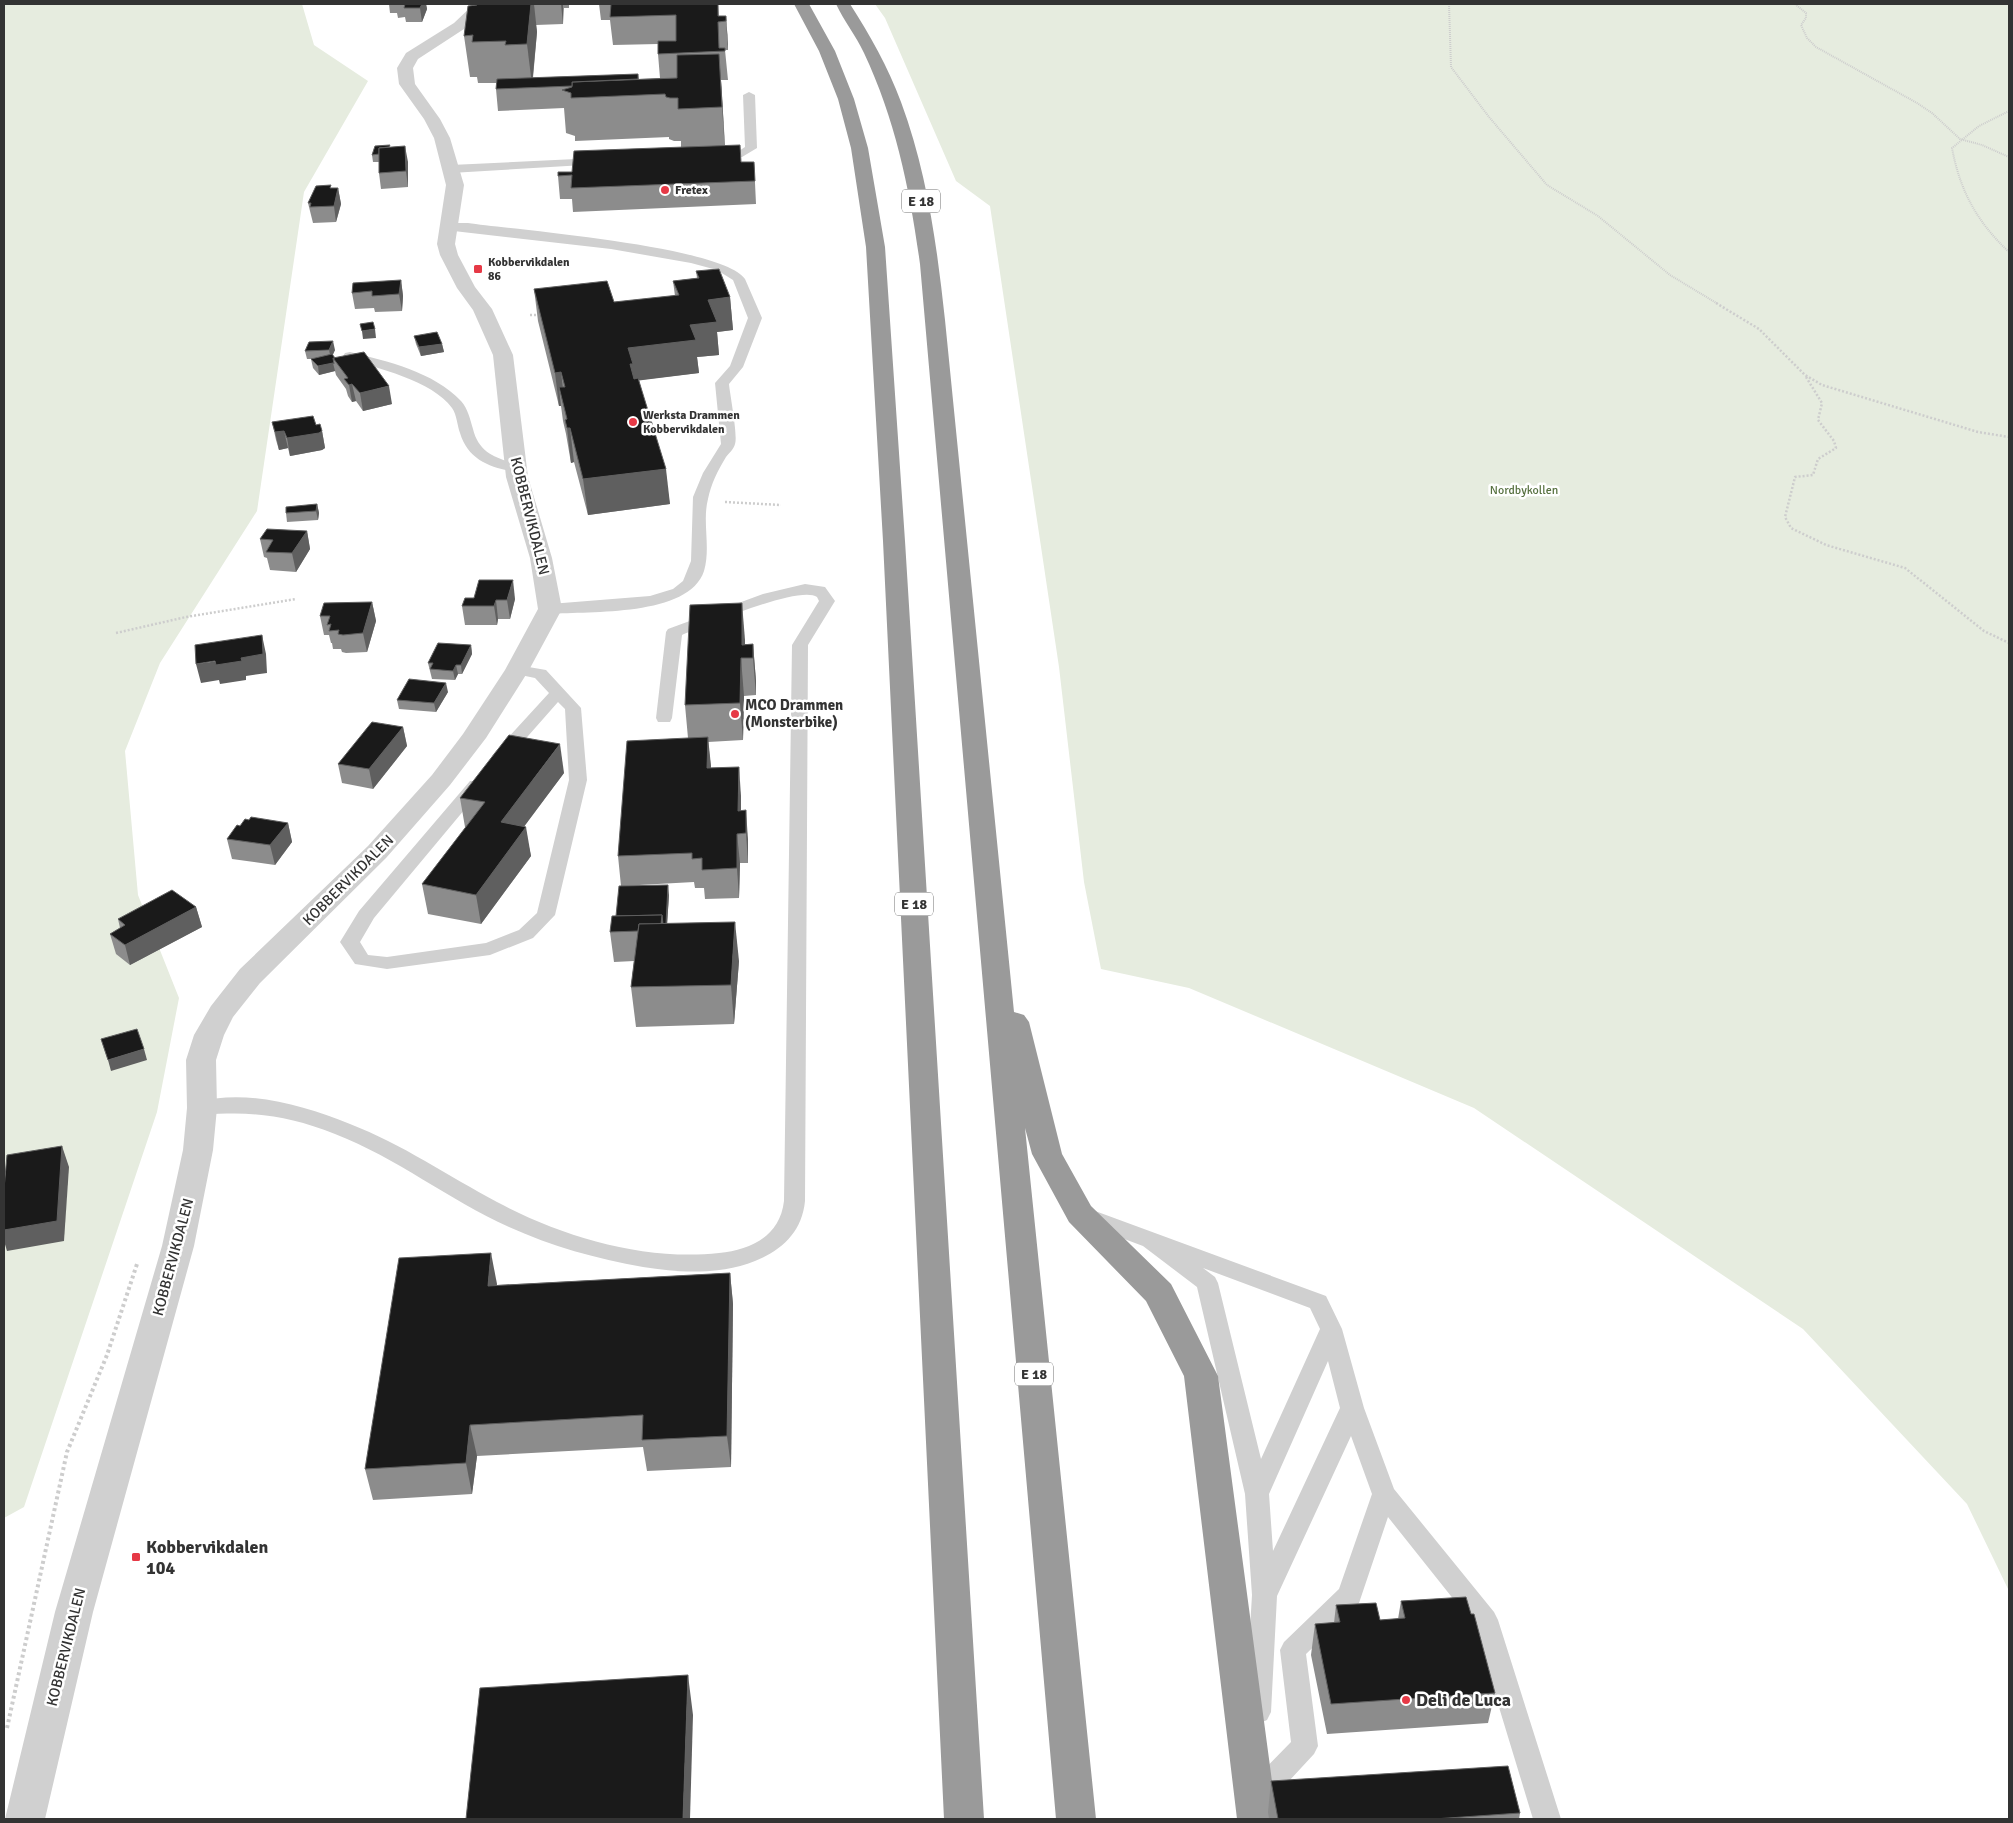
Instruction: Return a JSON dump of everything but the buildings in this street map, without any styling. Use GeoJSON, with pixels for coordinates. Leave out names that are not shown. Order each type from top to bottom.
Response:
{"type":"FeatureCollection","features":[{"type":"Feature","properties":{"kind":"highway","name":"E 18"},"geometry":{"type":"LineString","coordinates":[[801,4],[828,51],[844,88],[860,140],[873,209],[890,464],[964,1819]]}},
{"type":"Feature","properties":{"kind":"highway","name":"E 18"},"geometry":{"type":"LineString","coordinates":[[843,4],[871,48],[890,95],[906,138],[922,209],[949,464],[1076,1819]]}},
{"type":"Feature","properties":{"kind":"highway"},"geometry":{"type":"LineString","coordinates":[[992,930],[1047,1154],[1080,1214],[1159,1293],[1201,1376],[1255,1809]]}},
{"type":"Feature","properties":{"kind":"street","name":"KOBBERVIKDALEN"},"geometry":{"type":"LineString","coordinates":[[25,1819],[74,1612],[178,1246],[198,1150],[202,1108],[202,1060],[210,1035],[233,996],[250,976],[377,852],[473,738],[534,642],[550,609],[541,558],[516,468],[503,355],[482,309],[466,288],[454,265],[446,244],[455,185],[448,154],[432,119],[407,84],[405,68],[408,61],[419,50],[459,26],[483,4]]}},
{"type":"Feature","properties":{"kind":"lane"},"geometry":{"type":"LineString","coordinates":[[703,157],[732,156],[742,154],[751,148],[749,95]]}},
{"type":"Feature","properties":{"kind":"lane"},"geometry":{"type":"LineString","coordinates":[[451,168],[606,161]]}},
{"type":"Feature","properties":{"kind":"lane"},"geometry":{"type":"LineString","coordinates":[[449,227],[468,226],[688,258],[730,271],[738,276],[755,318],[736,367],[722,384],[728,444],[716,459],[699,503],[700,534],[697,575],[688,586],[666,598],[550,609]]}},
{"type":"Feature","properties":{"kind":"lane"},"geometry":{"type":"LineString","coordinates":[[350,356],[396,369],[439,390],[457,404],[462,414],[469,441],[474,449],[485,459],[516,468]]}},
{"type":"Feature","properties":{"kind":"lane"},"geometry":{"type":"LineString","coordinates":[[202,1108],[243,1105],[280,1110],[318,1120],[355,1134],[412,1163],[516,1222],[584,1246],[632,1258],[691,1263],[732,1262],[758,1254],[777,1241],[788,1226],[796,1174],[800,645],[822,612],[826,600],[824,594],[816,590],[790,590],[674,632],[664,718]]}},
{"type":"Feature","properties":{"kind":"lane"},"geometry":{"type":"LineString","coordinates":[[517,670],[540,674],[559,692],[573,708],[578,780],[546,915],[526,934],[490,949],[387,963],[362,960],[350,942],[366,915],[541,708],[559,692]]}},
{"type":"Feature","properties":{"kind":"lane"},"geometry":{"type":"LineString","coordinates":[[1080,1214],[1318,1302],[1331,1329],[1352,1408],[1384,1494],[1485,1620],[1547,1819]]}},
{"type":"Feature","properties":{"kind":"lane"},"geometry":{"type":"LineString","coordinates":[[1150,1239],[1207,1282],[1257,1494],[1264,1596],[1255,1809]]}},
{"type":"Feature","properties":{"kind":"lane"},"geometry":{"type":"LineString","coordinates":[[1257,1494],[1331,1329]]}},
{"type":"Feature","properties":{"kind":"lane"},"geometry":{"type":"LineString","coordinates":[[1264,1596],[1352,1408]]}},
{"type":"Feature","properties":{"kind":"lane"},"geometry":{"type":"LineString","coordinates":[[1255,1809],[1305,1746],[1293,1650],[1350,1595],[1384,1494]]}},
{"type":"Feature","properties":{"kind":"path"},"geometry":{"type":"LineString","coordinates":[[1449,4],[1451,67],[1488,117],[1547,185],[1598,216],[1670,275],[1759,329],[1805,375],[1822,403],[1818,420],[1834,441],[1836,448],[1818,459],[1813,475],[1795,476],[1785,517],[1791,528],[1826,545],[1905,568],[1984,631],[2009,643]]}},
{"type":"Feature","properties":{"kind":"path"},"geometry":{"type":"LineString","coordinates":[[1795,4],[1806,13],[1806,18],[1801,25],[1807,38],[1816,47],[1917,103],[1932,113],[1960,139],[1982,145],[2009,157]]}},
{"type":"Feature","properties":{"kind":"path"},"geometry":{"type":"LineString","coordinates":[[2009,111],[1996,116],[1960,139],[1952,148],[1955,170],[1964,198],[1990,236],[2009,252]]}},
{"type":"Feature","properties":{"kind":"path"},"geometry":{"type":"LineString","coordinates":[[530,316],[548,314]]}},
{"type":"Feature","properties":{"kind":"path"},"geometry":{"type":"LineString","coordinates":[[1805,375],[1822,385],[1881,400],[1978,432],[2009,438]]}},
{"type":"Feature","properties":{"kind":"path"},"geometry":{"type":"LineString","coordinates":[[719,502],[782,505]]}},
{"type":"Feature","properties":{"kind":"path"},"geometry":{"type":"LineString","coordinates":[[116,633],[186,617],[296,599]]}},
{"type":"Feature","properties":{"kind":"path"},"geometry":{"type":"LineString","coordinates":[[7,1731],[67,1452],[108,1355],[138,1262]]}},
{"type":"Feature","properties":{"kind":"green space"},"geometry":{"type":"Polygon","coordinates":[[[4,4],[302,4],[314,45],[368,81],[304,192],[257,511],[160,663],[125,751],[138,895],[179,998],[157,1112],[24,1507],[4,1518],[4,4]]]}},
{"type":"Feature","properties":{"kind":"green space","name":"Nordbykollen"},"geometry":{"type":"Polygon","coordinates":[[[875,4],[2009,4],[2009,1591],[1967,1504],[1803,1329],[1474,1108],[1189,988],[1101,969],[1084,882],[1059,667],[990,206],[956,181],[885,18],[875,4]]]}},
{"type":"Feature","properties":{"kind":"place","name":"Fretex"},"geometry":{"type":"Point","coordinates":[665,190]}},
{"type":"Feature","properties":{"kind":"place","name":"Kobbervikdalen 86"},"geometry":{"type":"Point","coordinates":[478,269]}},
{"type":"Feature","properties":{"kind":"place","name":"Werksta Drammen Kobbervikdalen"},"geometry":{"type":"Point","coordinates":[633,422]}},
{"type":"Feature","properties":{"kind":"place","name":"MCO Drammen (Monsterbike)"},"geometry":{"type":"Point","coordinates":[735,714]}},
{"type":"Feature","properties":{"kind":"place","name":"Kobbervikdalen 104"},"geometry":{"type":"Point","coordinates":[136,1557]}},
{"type":"Feature","properties":{"kind":"place","name":"Deli de Luca"},"geometry":{"type":"Point","coordinates":[1406,1700]}}]}
